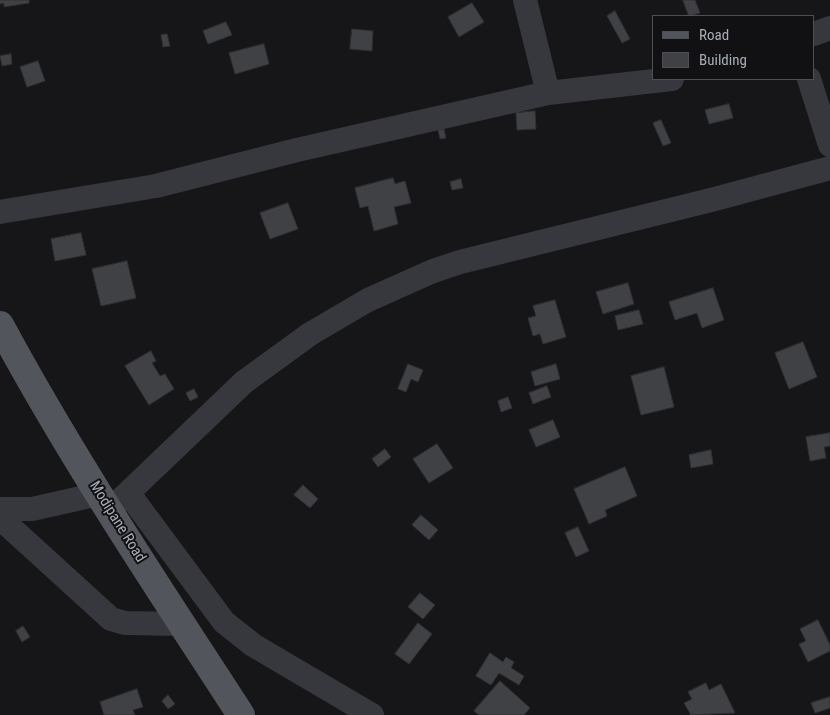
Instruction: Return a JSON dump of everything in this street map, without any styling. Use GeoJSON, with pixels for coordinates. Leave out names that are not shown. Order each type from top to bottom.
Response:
{"type":"FeatureCollection","features":[{"type":"Feature","properties":{"kind":"main road","name":"Modipane Road"},"geometry":{"type":"LineString","coordinates":[[0,325],[29,379],[113,499],[182,624],[241,715]]}},
{"type":"Feature","properties":{"kind":"street"},"geometry":{"type":"LineString","coordinates":[[525,0],[548,93]]}},
{"type":"Feature","properties":{"kind":"street"},"geometry":{"type":"LineString","coordinates":[[815,34],[830,28]]}},
{"type":"Feature","properties":{"kind":"street"},"geometry":{"type":"LineString","coordinates":[[0,212],[156,186],[297,150],[548,93],[663,80]]}},
{"type":"Feature","properties":{"kind":"street"},"geometry":{"type":"LineString","coordinates":[[809,80],[830,145]]}},
{"type":"Feature","properties":{"kind":"street"},"geometry":{"type":"LineString","coordinates":[[0,509],[32,509],[113,499],[244,382],[310,334],[368,300],[433,271],[460,262],[830,168]]}},
{"type":"Feature","properties":{"kind":"street"},"geometry":{"type":"LineString","coordinates":[[113,499],[224,622],[253,645],[372,715]]}},
{"type":"Feature","properties":{"kind":"street"},"geometry":{"type":"LineString","coordinates":[[0,518],[111,619],[125,624],[182,624]]}},
{"type":"Feature","properties":{"kind":"building"},"geometry":{"type":"Polygon","coordinates":[[[0,0],[29,0],[29,3],[4,7],[4,3],[0,4],[0,0]]]}},
{"type":"Feature","properties":{"kind":"building"},"geometry":{"type":"Polygon","coordinates":[[[683,0],[695,0],[700,13],[689,15],[683,0]]]}},
{"type":"Feature","properties":{"kind":"building"},"geometry":{"type":"Polygon","coordinates":[[[472,3],[484,22],[459,37],[448,17],[472,3]]]}},
{"type":"Feature","properties":{"kind":"building"},"geometry":{"type":"Polygon","coordinates":[[[615,11],[630,39],[622,43],[607,16],[615,11]]]}},
{"type":"Feature","properties":{"kind":"building"},"geometry":{"type":"Polygon","coordinates":[[[226,22],[232,35],[208,44],[203,31],[226,22]]]}},
{"type":"Feature","properties":{"kind":"building"},"geometry":{"type":"Polygon","coordinates":[[[352,29],[373,31],[372,51],[350,49],[352,29]]]}},
{"type":"Feature","properties":{"kind":"building"},"geometry":{"type":"Polygon","coordinates":[[[167,34],[170,46],[163,47],[161,35],[167,34]]]}},
{"type":"Feature","properties":{"kind":"building"},"geometry":{"type":"Polygon","coordinates":[[[264,44],[269,64],[235,74],[229,53],[264,44]]]}},
{"type":"Feature","properties":{"kind":"building"},"geometry":{"type":"Polygon","coordinates":[[[11,54],[12,64],[2,66],[0,56],[11,54]]]}},
{"type":"Feature","properties":{"kind":"building"},"geometry":{"type":"Polygon","coordinates":[[[38,61],[45,81],[27,87],[20,67],[38,61]]]}},
{"type":"Feature","properties":{"kind":"building"},"geometry":{"type":"Polygon","coordinates":[[[729,104],[733,118],[709,124],[705,110],[729,104]]]}},
{"type":"Feature","properties":{"kind":"building"},"geometry":{"type":"Polygon","coordinates":[[[535,111],[536,129],[517,130],[516,113],[535,111]]]}},
{"type":"Feature","properties":{"kind":"building"},"geometry":{"type":"Polygon","coordinates":[[[661,120],[671,143],[663,146],[653,123],[661,120]]]}},
{"type":"Feature","properties":{"kind":"building"},"geometry":{"type":"Polygon","coordinates":[[[444,129],[446,138],[440,139],[438,130],[444,129]]]}},
{"type":"Feature","properties":{"kind":"building"},"geometry":{"type":"Polygon","coordinates":[[[393,178],[395,184],[405,181],[411,203],[394,207],[398,224],[374,231],[368,206],[360,208],[355,188],[393,178]]]}},
{"type":"Feature","properties":{"kind":"building"},"geometry":{"type":"Polygon","coordinates":[[[461,179],[463,188],[452,190],[450,182],[461,179]]]}},
{"type":"Feature","properties":{"kind":"building"},"geometry":{"type":"Polygon","coordinates":[[[288,203],[298,229],[270,239],[260,213],[288,203]]]}},
{"type":"Feature","properties":{"kind":"building"},"geometry":{"type":"Polygon","coordinates":[[[81,233],[86,255],[55,261],[51,239],[81,233]]]}},
{"type":"Feature","properties":{"kind":"building"},"geometry":{"type":"Polygon","coordinates":[[[127,261],[136,298],[101,306],[92,269],[127,261]]]}},
{"type":"Feature","properties":{"kind":"building"},"geometry":{"type":"Polygon","coordinates":[[[628,283],[634,304],[603,314],[596,292],[628,283]]]}},
{"type":"Feature","properties":{"kind":"building"},"geometry":{"type":"Polygon","coordinates":[[[713,288],[724,320],[702,328],[697,313],[675,320],[669,302],[713,288]]]}},
{"type":"Feature","properties":{"kind":"building"},"geometry":{"type":"Polygon","coordinates":[[[555,300],[566,337],[543,344],[540,334],[533,336],[528,318],[536,316],[533,306],[555,300]]]}},
{"type":"Feature","properties":{"kind":"building"},"geometry":{"type":"Polygon","coordinates":[[[639,310],[643,324],[618,330],[615,316],[639,310]]]}},
{"type":"Feature","properties":{"kind":"building"},"geometry":{"type":"Polygon","coordinates":[[[803,342],[817,377],[789,389],[775,353],[803,342]]]}},
{"type":"Feature","properties":{"kind":"building"},"geometry":{"type":"Polygon","coordinates":[[[151,351],[156,361],[152,363],[160,376],[165,374],[174,389],[149,405],[125,366],[151,351]]]}},
{"type":"Feature","properties":{"kind":"building"},"geometry":{"type":"Polygon","coordinates":[[[408,364],[423,370],[418,382],[411,379],[406,392],[398,389],[408,364]]]}},
{"type":"Feature","properties":{"kind":"building"},"geometry":{"type":"Polygon","coordinates":[[[556,364],[560,379],[535,386],[531,372],[556,364]]]}},
{"type":"Feature","properties":{"kind":"building"},"geometry":{"type":"Polygon","coordinates":[[[664,367],[674,407],[641,415],[631,376],[664,367]]]}},
{"type":"Feature","properties":{"kind":"building"},"geometry":{"type":"Polygon","coordinates":[[[547,386],[551,397],[533,404],[529,393],[547,386]]]}},
{"type":"Feature","properties":{"kind":"building"},"geometry":{"type":"Polygon","coordinates":[[[194,389],[198,397],[190,401],[186,393],[194,389]]]}},
{"type":"Feature","properties":{"kind":"building"},"geometry":{"type":"Polygon","coordinates":[[[508,397],[512,408],[501,412],[498,401],[508,397]]]}},
{"type":"Feature","properties":{"kind":"building"},"geometry":{"type":"Polygon","coordinates":[[[553,420],[560,437],[536,447],[529,430],[553,420]]]}},
{"type":"Feature","properties":{"kind":"building"},"geometry":{"type":"Polygon","coordinates":[[[830,433],[830,446],[824,447],[826,458],[810,461],[806,437],[830,433]]]}},
{"type":"Feature","properties":{"kind":"building"},"geometry":{"type":"Polygon","coordinates":[[[437,444],[453,468],[429,483],[413,459],[437,444]]]}},
{"type":"Feature","properties":{"kind":"building"},"geometry":{"type":"Polygon","coordinates":[[[385,449],[391,457],[378,467],[372,459],[385,449]]]}},
{"type":"Feature","properties":{"kind":"building"},"geometry":{"type":"Polygon","coordinates":[[[711,450],[713,464],[691,468],[689,455],[711,450]]]}},
{"type":"Feature","properties":{"kind":"building"},"geometry":{"type":"Polygon","coordinates":[[[625,467],[637,496],[605,510],[607,516],[589,524],[574,489],[625,467]]]}},
{"type":"Feature","properties":{"kind":"building"},"geometry":{"type":"Polygon","coordinates":[[[303,485],[318,499],[310,508],[294,495],[303,485]]]}},
{"type":"Feature","properties":{"kind":"building"},"geometry":{"type":"Polygon","coordinates":[[[421,515],[438,530],[429,540],[412,525],[421,515]]]}},
{"type":"Feature","properties":{"kind":"building"},"geometry":{"type":"Polygon","coordinates":[[[578,527],[589,551],[576,557],[565,533],[578,527]]]}},
{"type":"Feature","properties":{"kind":"building"},"geometry":{"type":"Polygon","coordinates":[[[420,593],[435,605],[423,619],[408,607],[420,593]]]}},
{"type":"Feature","properties":{"kind":"building"},"geometry":{"type":"Polygon","coordinates":[[[818,620],[830,645],[830,651],[808,662],[799,644],[806,641],[800,629],[818,620]]]}},
{"type":"Feature","properties":{"kind":"building"},"geometry":{"type":"Polygon","coordinates":[[[418,623],[432,634],[409,664],[395,654],[418,623]]]}},
{"type":"Feature","properties":{"kind":"building"},"geometry":{"type":"Polygon","coordinates":[[[23,626],[30,637],[22,642],[16,631],[23,626]]]}},
{"type":"Feature","properties":{"kind":"building"},"geometry":{"type":"Polygon","coordinates":[[[490,653],[503,662],[506,657],[514,662],[511,668],[524,676],[519,685],[499,673],[491,685],[476,676],[490,653]]]}},
{"type":"Feature","properties":{"kind":"building"},"geometry":{"type":"Polygon","coordinates":[[[500,681],[530,708],[524,715],[479,715],[474,711],[500,681]]]}},
{"type":"Feature","properties":{"kind":"building"},"geometry":{"type":"Polygon","coordinates":[[[706,683],[709,690],[721,684],[735,713],[691,715],[684,703],[692,699],[688,692],[706,683]]]}},
{"type":"Feature","properties":{"kind":"building"},"geometry":{"type":"Polygon","coordinates":[[[137,689],[143,707],[133,710],[135,715],[104,715],[100,702],[137,689]]]}},
{"type":"Feature","properties":{"kind":"building"},"geometry":{"type":"Polygon","coordinates":[[[168,695],[175,704],[168,709],[162,701],[168,695]]]}},
{"type":"Feature","properties":{"kind":"building"},"geometry":{"type":"Polygon","coordinates":[[[830,697],[830,708],[815,713],[811,703],[830,697]]]}}]}
